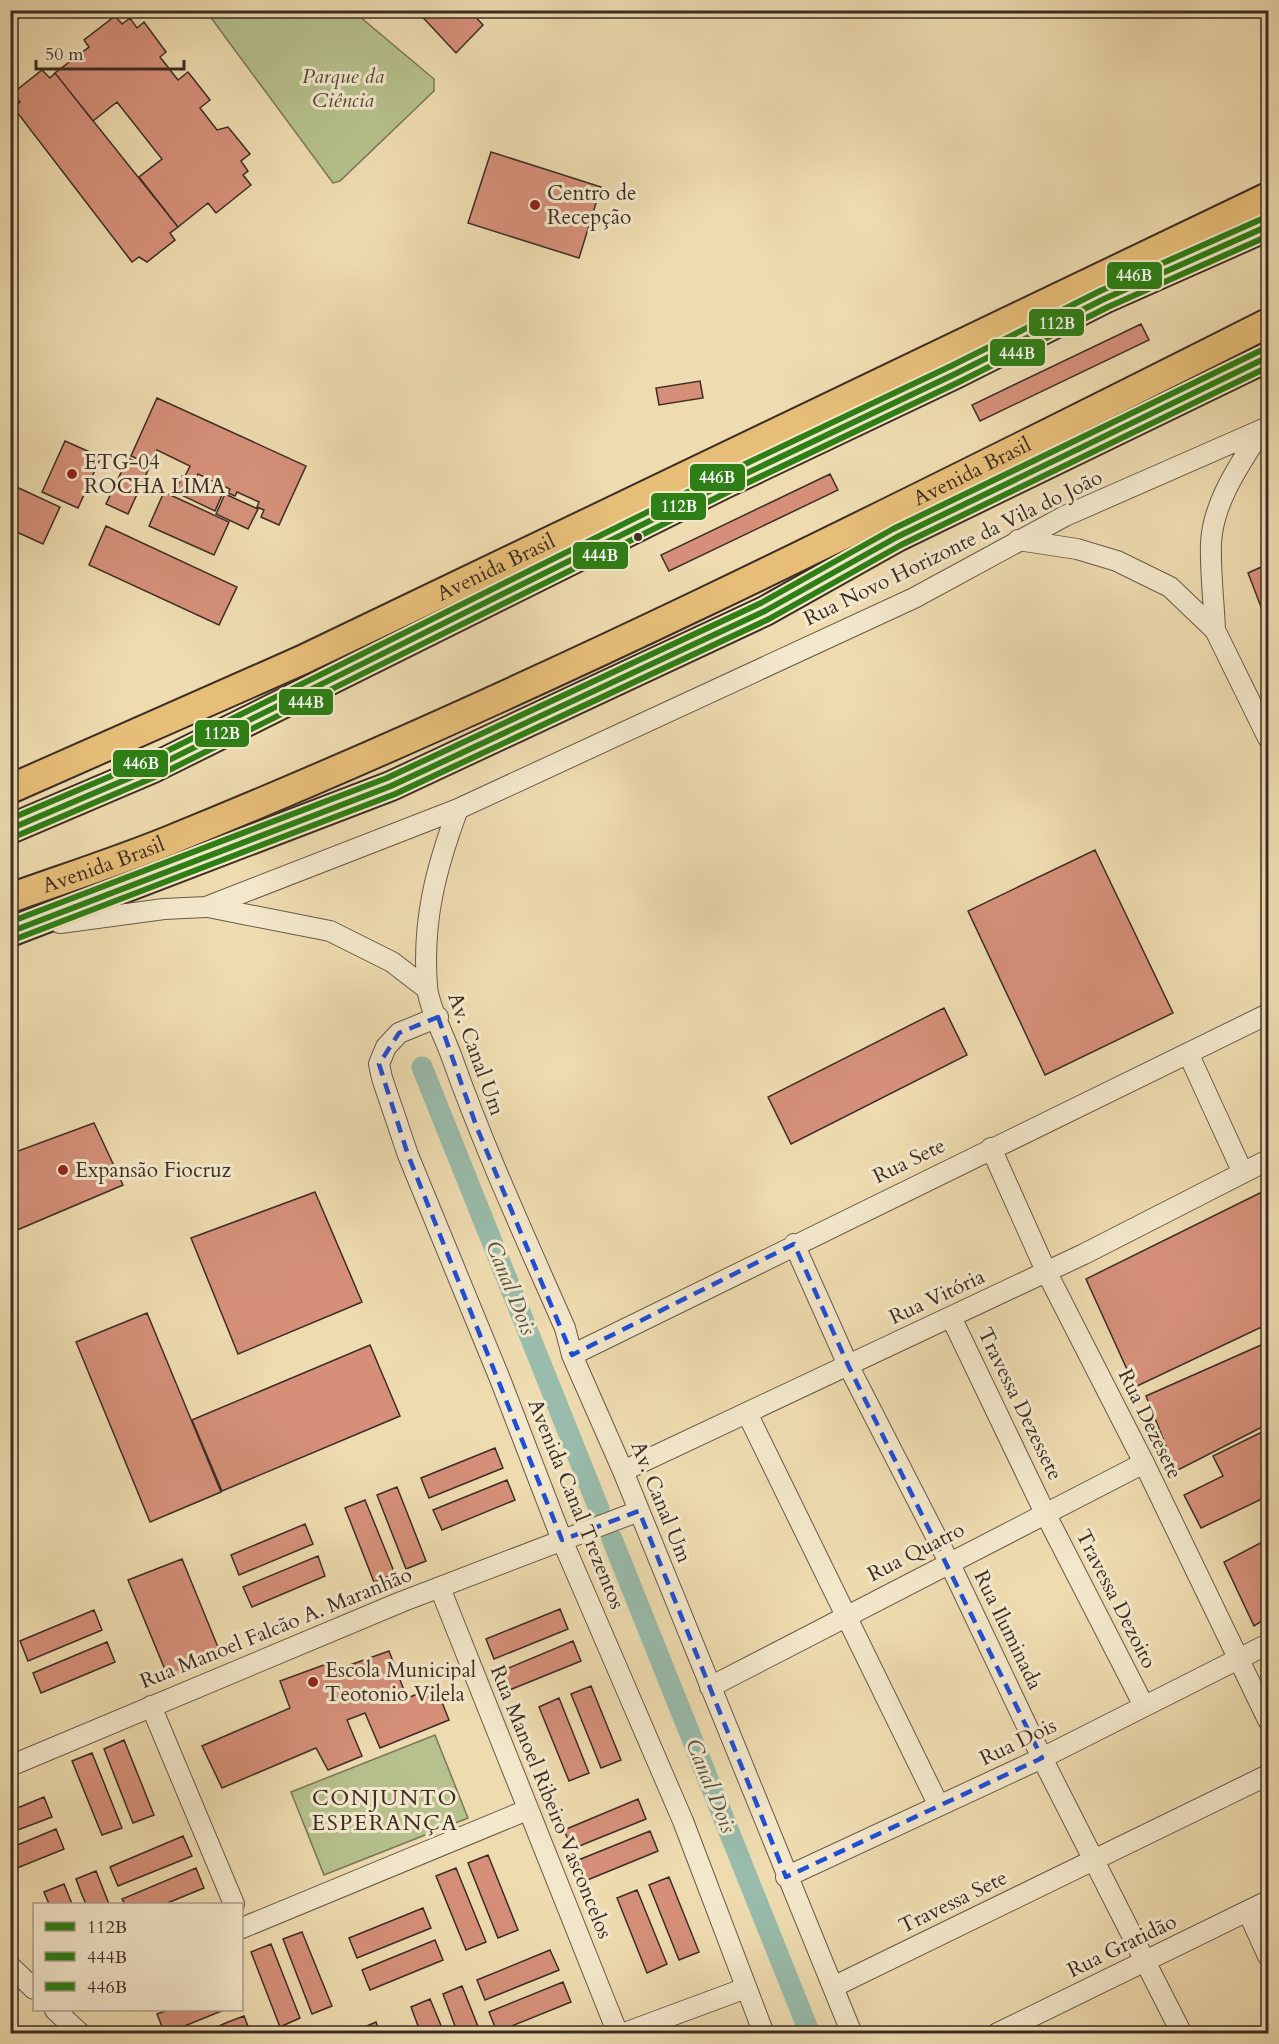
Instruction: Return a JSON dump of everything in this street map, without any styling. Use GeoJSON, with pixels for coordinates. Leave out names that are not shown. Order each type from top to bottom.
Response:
{"type":"FeatureCollection","features":[{"type":"Feature","properties":{"kind":"highway","name":"Avenida Brasil"},"geometry":{"type":"LineString","coordinates":[[10,789],[302,660],[1269,198]]}},
{"type":"Feature","properties":{"kind":"highway","name":"Avenida Brasil"},"geometry":{"type":"LineString","coordinates":[[10,829],[153,768],[724,484],[945,379],[1104,299],[1269,226]]}},
{"type":"Feature","properties":{"kind":"highway","name":"Avenida Brasil"},"geometry":{"type":"LineString","coordinates":[[10,898],[165,843],[592,656],[968,474],[1269,323]]}},
{"type":"Feature","properties":{"kind":"highway","name":"Avenida Brasil"},"geometry":{"type":"LineString","coordinates":[[13,931],[391,786],[765,611],[897,537],[1269,357]]}},
{"type":"Feature","properties":{"kind":"highway"},"geometry":{"type":"LineString","coordinates":[[592,656],[765,611]]}},
{"type":"Feature","properties":{"kind":"street","name":"Rua Novo Horizonte da Vila do João"},"geometry":{"type":"LineString","coordinates":[[13,931],[96,917],[206,907],[458,808],[914,598],[1065,516],[1265,429]]}},
{"type":"Feature","properties":{"kind":"street"},"geometry":{"type":"LineString","coordinates":[[1215,630],[1211,541],[1219,508],[1234,472],[1265,429]]}},
{"type":"Feature","properties":{"kind":"street"},"geometry":{"type":"LineString","coordinates":[[1018,540],[1077,549],[1142,571],[1170,587],[1215,630],[1269,738]]}},
{"type":"Feature","properties":{"kind":"street"},"geometry":{"type":"LineString","coordinates":[[427,989],[426,941],[429,900],[442,851],[458,808]]}},
{"type":"Feature","properties":{"kind":"street"},"geometry":{"type":"LineString","coordinates":[[206,907],[330,931],[392,962],[427,989]]}},
{"type":"Feature","properties":{"kind":"street","name":"Av. Canal Um"},"geometry":{"type":"LineString","coordinates":[[427,989],[477,1128],[565,1328],[572,1355],[623,1471],[786,1877],[852,2034]]}},
{"type":"Feature","properties":{"kind":"street","name":"Rua Sete"},"geometry":{"type":"LineString","coordinates":[[572,1355],[718,1285],[794,1244],[1269,1014]]}},
{"type":"Feature","properties":{"kind":"street","name":"Avenida Canal Trezentos"},"geometry":{"type":"LineString","coordinates":[[438,1017],[399,1033],[386,1047],[379,1064],[382,1078],[408,1155],[500,1379],[562,1540],[683,1821],[764,2034]]}},
{"type":"Feature","properties":{"kind":"street"},"geometry":{"type":"LineString","coordinates":[[1188,1053],[1243,1173]]}},
{"type":"Feature","properties":{"kind":"street","name":"Rua Dezesete"},"geometry":{"type":"LineString","coordinates":[[991,1148],[1047,1271],[1144,1463],[1237,1660],[1269,1720]]}},
{"type":"Feature","properties":{"kind":"street","name":"Rua Vitória"},"geometry":{"type":"LineString","coordinates":[[623,1471],[1047,1271],[1269,1160]]}},
{"type":"Feature","properties":{"kind":"street","name":"Rua Iluminada"},"geometry":{"type":"LineString","coordinates":[[794,1244],[848,1365],[949,1562],[1042,1758],[1182,2034]]}},
{"type":"Feature","properties":{"kind":"street","name":"Travessa Dezessete"},"geometry":{"type":"LineString","coordinates":[[951,1317],[1045,1513]]}},
{"type":"Feature","properties":{"kind":"street"},"geometry":{"type":"LineString","coordinates":[[747,1413],[939,1806]]}},
{"type":"Feature","properties":{"kind":"street","name":"Rua Quatro"},"geometry":{"type":"LineString","coordinates":[[710,1687],[1144,1463]]}},
{"type":"Feature","properties":{"kind":"street","name":"Rua Manoel Falcão A. Maranhão"},"geometry":{"type":"LineString","coordinates":[[10,1766],[440,1588],[639,1511]]}},
{"type":"Feature","properties":{"kind":"street","name":"Travessa Dezoito"},"geometry":{"type":"LineString","coordinates":[[1045,1513],[1144,1706]]}},
{"type":"Feature","properties":{"kind":"street","name":"Rua Manoel Ribeiro Vasconcelos"},"geometry":{"type":"LineString","coordinates":[[440,1588],[527,1810],[620,2034]]}},
{"type":"Feature","properties":{"kind":"street","name":"Rua Dois"},"geometry":{"type":"LineString","coordinates":[[786,1877],[1042,1758],[1269,1644]]}},
{"type":"Feature","properties":{"kind":"street"},"geometry":{"type":"LineString","coordinates":[[151,1706],[233,1903]]}},
{"type":"Feature","properties":{"kind":"street","name":"Travessa Sete"},"geometry":{"type":"LineString","coordinates":[[833,1987],[1269,1775]]}},
{"type":"Feature","properties":{"kind":"street"},"geometry":{"type":"LineString","coordinates":[[243,1926],[527,1810]]}},
{"type":"Feature","properties":{"kind":"street","name":"Rua Gratidão"},"geometry":{"type":"LineString","coordinates":[[996,2034],[1024,2027],[1145,1961],[1269,1901]]}},
{"type":"Feature","properties":{"kind":"street"},"geometry":{"type":"LineString","coordinates":[[1248,1912],[1269,1956]]}},
{"type":"Feature","properties":{"kind":"street"},"geometry":{"type":"LineString","coordinates":[[10,1966],[33,1988]]}},
{"type":"Feature","properties":{"kind":"street"},"geometry":{"type":"LineString","coordinates":[[620,2034],[746,1988]]}},
{"type":"Feature","properties":{"kind":"street"},"geometry":{"type":"LineString","coordinates":[[56,2011],[81,2034]]}},
{"type":"Feature","properties":{"kind":"highlighted area"},"geometry":{"type":"Polygon","coordinates":[[[438,1017],[477,1128],[572,1355],[794,1244],[848,1365],[1042,1758],[786,1877],[639,1511],[562,1540],[408,1155],[379,1064],[399,1033],[438,1017]]]}},
{"type":"Feature","properties":{"kind":"green space","name":"Parque da Ciência"},"geometry":{"type":"Polygon","coordinates":[[[206,11],[353,11],[434,79],[434,91],[340,181],[333,183],[206,11]]]}},
{"type":"Feature","properties":{"kind":"green space"},"geometry":{"type":"Polygon","coordinates":[[[435,1735],[468,1818],[324,1875],[291,1792],[435,1735]]]}},
{"type":"Feature","properties":{"kind":"building"},"geometry":{"type":"Polygon","coordinates":[[[416,10],[469,10],[483,25],[456,53],[416,10]]]}},
{"type":"Feature","properties":{"kind":"building"},"geometry":{"type":"Polygon","coordinates":[[[115,16],[122,24],[130,18],[137,28],[144,22],[166,52],[160,57],[178,80],[188,72],[210,100],[200,108],[217,130],[228,127],[250,154],[241,161],[248,171],[243,175],[251,185],[216,213],[208,203],[178,227],[139,177],[162,159],[117,102],[93,121],[55,73],[89,47],[84,40],[115,16]]]}},
{"type":"Feature","properties":{"kind":"building"},"geometry":{"type":"Polygon","coordinates":[[[42,70],[50,78],[55,73],[178,227],[170,233],[175,240],[147,262],[139,257],[132,262],[13,107],[20,102],[13,93],[42,70]]]}},
{"type":"Feature","properties":{"kind":"building","name":"Centro de Recepção"},"geometry":{"type":"Polygon","coordinates":[[[491,152],[601,187],[579,258],[468,223],[491,152]]]}},
{"type":"Feature","properties":{"kind":"building"},"geometry":{"type":"Polygon","coordinates":[[[1141,324],[1149,340],[980,421],[972,405],[1141,324]]]}},
{"type":"Feature","properties":{"kind":"building"},"geometry":{"type":"Polygon","coordinates":[[[700,381],[703,398],[659,405],[656,388],[700,381]]]}},
{"type":"Feature","properties":{"kind":"building"},"geometry":{"type":"Polygon","coordinates":[[[157,398],[306,466],[279,525],[261,517],[264,510],[257,507],[259,502],[237,492],[235,496],[228,493],[230,489],[198,474],[195,480],[185,476],[190,466],[157,450],[150,465],[131,456],[157,398]]]}},
{"type":"Feature","properties":{"kind":"building","name":"ETG-04 ROCHA LIMA"},"geometry":{"type":"Polygon","coordinates":[[[65,441],[101,457],[78,508],[42,492],[65,441]]]}},
{"type":"Feature","properties":{"kind":"building"},"geometry":{"type":"Polygon","coordinates":[[[128,458],[149,468],[128,514],[106,504],[128,458]]]}},
{"type":"Feature","properties":{"kind":"building"},"geometry":{"type":"Polygon","coordinates":[[[830,474],[838,490],[669,571],[661,555],[830,474]]]}},
{"type":"Feature","properties":{"kind":"building"},"geometry":{"type":"Polygon","coordinates":[[[182,476],[222,495],[215,511],[175,492],[182,476]]]}},
{"type":"Feature","properties":{"kind":"building"},"geometry":{"type":"Polygon","coordinates":[[[10,484],[60,507],[43,544],[10,529],[10,484]]]}},
{"type":"Feature","properties":{"kind":"building"},"geometry":{"type":"Polygon","coordinates":[[[164,492],[229,522],[214,555],[149,526],[164,492]]]}},
{"type":"Feature","properties":{"kind":"building"},"geometry":{"type":"Polygon","coordinates":[[[225,494],[258,509],[248,529],[216,514],[225,494]]]}},
{"type":"Feature","properties":{"kind":"building"},"geometry":{"type":"Polygon","coordinates":[[[106,526],[237,587],[219,625],[89,565],[106,526]]]}},
{"type":"Feature","properties":{"kind":"building"},"geometry":{"type":"Polygon","coordinates":[[[1268,564],[1268,625],[1248,573],[1268,564]]]}},
{"type":"Feature","properties":{"kind":"building"},"geometry":{"type":"Polygon","coordinates":[[[1095,850],[1173,1013],[1045,1075],[968,911],[1095,850]]]}},
{"type":"Feature","properties":{"kind":"building"},"geometry":{"type":"Polygon","coordinates":[[[944,1008],[967,1055],[791,1144],[768,1097],[944,1008]]]}},
{"type":"Feature","properties":{"kind":"building","name":"Expansão Fiocruz"},"geometry":{"type":"Polygon","coordinates":[[[94,1123],[123,1185],[10,1233],[10,1154],[94,1123]]]}},
{"type":"Feature","properties":{"kind":"building"},"geometry":{"type":"Polygon","coordinates":[[[1268,1189],[1268,1324],[1135,1387],[1086,1279],[1268,1189]]]}},
{"type":"Feature","properties":{"kind":"building"},"geometry":{"type":"Polygon","coordinates":[[[315,1192],[362,1302],[238,1354],[191,1238],[315,1192]]]}},
{"type":"Feature","properties":{"kind":"building"},"geometry":{"type":"Polygon","coordinates":[[[147,1313],[221,1492],[150,1522],[76,1342],[147,1313]]]}},
{"type":"Feature","properties":{"kind":"building"},"geometry":{"type":"Polygon","coordinates":[[[1268,1342],[1268,1424],[1176,1471],[1146,1396],[1268,1342]]]}},
{"type":"Feature","properties":{"kind":"building"},"geometry":{"type":"Polygon","coordinates":[[[370,1345],[400,1416],[222,1491],[192,1420],[370,1345]]]}},
{"type":"Feature","properties":{"kind":"building"},"geometry":{"type":"Polygon","coordinates":[[[1268,1429],[1268,1496],[1201,1528],[1184,1495],[1223,1476],[1213,1456],[1268,1429]]]}},
{"type":"Feature","properties":{"kind":"building"},"geometry":{"type":"Polygon","coordinates":[[[495,1448],[503,1468],[429,1498],[421,1478],[495,1448]]]}},
{"type":"Feature","properties":{"kind":"building"},"geometry":{"type":"Polygon","coordinates":[[[507,1480],[515,1500],[442,1530],[433,1510],[507,1480]]]}},
{"type":"Feature","properties":{"kind":"building"},"geometry":{"type":"Polygon","coordinates":[[[397,1487],[426,1561],[406,1569],[377,1495],[397,1487]]]}},
{"type":"Feature","properties":{"kind":"building"},"geometry":{"type":"Polygon","coordinates":[[[365,1500],[395,1574],[374,1582],[345,1508],[365,1500]]]}},
{"type":"Feature","properties":{"kind":"building"},"geometry":{"type":"Polygon","coordinates":[[[305,1524],[313,1544],[239,1575],[231,1555],[305,1524]]]}},
{"type":"Feature","properties":{"kind":"building"},"geometry":{"type":"Polygon","coordinates":[[[1268,1539],[1268,1617],[1254,1626],[1224,1562],[1268,1539]]]}},
{"type":"Feature","properties":{"kind":"building"},"geometry":{"type":"Polygon","coordinates":[[[318,1556],[325,1576],[252,1607],[243,1587],[318,1556]]]}},
{"type":"Feature","properties":{"kind":"building"},"geometry":{"type":"Polygon","coordinates":[[[182,1559],[222,1657],[168,1677],[128,1580],[182,1559]]]}},
{"type":"Feature","properties":{"kind":"building"},"geometry":{"type":"Polygon","coordinates":[[[560,1609],[568,1629],[494,1659],[486,1639],[560,1609]]]}},
{"type":"Feature","properties":{"kind":"building"},"geometry":{"type":"Polygon","coordinates":[[[94,1610],[102,1630],[28,1661],[20,1641],[94,1610]]]}},
{"type":"Feature","properties":{"kind":"building"},"geometry":{"type":"Polygon","coordinates":[[[573,1641],[581,1661],[507,1691],[499,1672],[573,1641]]]}},
{"type":"Feature","properties":{"kind":"building"},"geometry":{"type":"Polygon","coordinates":[[[107,1642],[115,1662],[41,1693],[33,1673],[107,1642]]]}},
{"type":"Feature","properties":{"kind":"building"},"geometry":{"type":"Polygon","coordinates":[[[389,1651],[407,1698],[436,1687],[449,1720],[380,1748],[365,1713],[347,1720],[362,1756],[328,1770],[316,1748],[222,1788],[202,1746],[290,1708],[280,1681],[332,1662],[336,1670],[389,1651]]]}},
{"type":"Feature","properties":{"kind":"building"},"geometry":{"type":"Polygon","coordinates":[[[591,1686],[621,1760],[601,1768],[571,1694],[591,1686]]]}},
{"type":"Feature","properties":{"kind":"building"},"geometry":{"type":"Polygon","coordinates":[[[559,1698],[589,1773],[569,1781],[539,1707],[559,1698]]]}},
{"type":"Feature","properties":{"kind":"building"},"geometry":{"type":"Polygon","coordinates":[[[124,1740],[154,1815],[133,1823],[104,1749],[124,1740]]]}},
{"type":"Feature","properties":{"kind":"building"},"geometry":{"type":"Polygon","coordinates":[[[92,1753],[122,1828],[102,1835],[72,1761],[92,1753]]]}},
{"type":"Feature","properties":{"kind":"building"},"geometry":{"type":"Polygon","coordinates":[[[44,1797],[52,1817],[10,1833],[10,1811],[44,1797]]]}},
{"type":"Feature","properties":{"kind":"building"},"geometry":{"type":"Polygon","coordinates":[[[638,1799],[646,1819],[572,1849],[564,1830],[638,1799]]]}},
{"type":"Feature","properties":{"kind":"building"},"geometry":{"type":"Polygon","coordinates":[[[56,1829],[64,1849],[10,1871],[10,1848],[56,1829]]]}},
{"type":"Feature","properties":{"kind":"building"},"geometry":{"type":"Polygon","coordinates":[[[650,1831],[658,1851],[585,1881],[576,1861],[650,1831]]]}},
{"type":"Feature","properties":{"kind":"building"},"geometry":{"type":"Polygon","coordinates":[[[183,1836],[192,1856],[118,1886],[110,1867],[183,1836]]]}},
{"type":"Feature","properties":{"kind":"building"},"geometry":{"type":"Polygon","coordinates":[[[488,1855],[518,1930],[498,1938],[468,1863],[488,1855]]]}},
{"type":"Feature","properties":{"kind":"building"},"geometry":{"type":"Polygon","coordinates":[[[196,1868],[204,1888],[167,1903],[124,1903],[122,1899],[196,1868]]]}},
{"type":"Feature","properties":{"kind":"building"},"geometry":{"type":"Polygon","coordinates":[[[456,1868],[486,1942],[466,1950],[436,1876],[456,1868]]]}},
{"type":"Feature","properties":{"kind":"building"},"geometry":{"type":"Polygon","coordinates":[[[96,1871],[109,1903],[86,1903],[76,1879],[96,1871]]]}},
{"type":"Feature","properties":{"kind":"building"},"geometry":{"type":"Polygon","coordinates":[[[669,1877],[699,1952],[679,1960],[649,1885],[669,1877]]]}},
{"type":"Feature","properties":{"kind":"building"},"geometry":{"type":"Polygon","coordinates":[[[64,1884],[72,1903],[49,1903],[44,1892],[64,1884]]]}},
{"type":"Feature","properties":{"kind":"building"},"geometry":{"type":"Polygon","coordinates":[[[637,1890],[667,1964],[647,1973],[617,1898],[637,1890]]]}},
{"type":"Feature","properties":{"kind":"building"},"geometry":{"type":"Polygon","coordinates":[[[423,1908],[431,1928],[357,1958],[349,1938],[423,1908]]]}},
{"type":"Feature","properties":{"kind":"building"},"geometry":{"type":"Polygon","coordinates":[[[302,1932],[332,2006],[312,2014],[283,1939],[302,1932]]]}},
{"type":"Feature","properties":{"kind":"building"},"geometry":{"type":"Polygon","coordinates":[[[435,1940],[443,1960],[370,1990],[362,1970],[435,1940]]]}},
{"type":"Feature","properties":{"kind":"building"},"geometry":{"type":"Polygon","coordinates":[[[271,1944],[300,2018],[280,2027],[251,1952],[271,1944]]]}},
{"type":"Feature","properties":{"kind":"building"},"geometry":{"type":"Polygon","coordinates":[[[550,1950],[559,1970],[485,2000],[477,1980],[550,1950]]]}},
{"type":"Feature","properties":{"kind":"building"},"geometry":{"type":"Polygon","coordinates":[[[563,1982],[571,2002],[497,2032],[489,2012],[563,1982]]]}},
{"type":"Feature","properties":{"kind":"building"},"geometry":{"type":"Polygon","coordinates":[[[462,1986],[481,2034],[458,2034],[443,1994],[462,1986]]]}},
{"type":"Feature","properties":{"kind":"building"},"geometry":{"type":"Polygon","coordinates":[[[430,1999],[444,2034],[421,2034],[411,2007],[430,1999]]]}},
{"type":"Feature","properties":{"kind":"building"},"geometry":{"type":"Polygon","coordinates":[[[165,2011],[222,2011],[165,2034],[157,2014],[165,2011]]]}},
{"type":"Feature","properties":{"kind":"building"},"geometry":{"type":"Polygon","coordinates":[[[244,2016],[251,2034],[201,2034],[228,2022],[244,2016]]]}},
{"type":"Feature","properties":{"kind":"building"},"geometry":{"type":"Polygon","coordinates":[[[376,2022],[380,2034],[348,2034],[376,2022]]]}},
{"type":"Feature","properties":{"kind":"waterway","name":"Canal Dois"},"geometry":{"type":"LineString","coordinates":[[422,1067],[599,1509]]}},
{"type":"Feature","properties":{"kind":"waterway","name":"Canal Dois"},"geometry":{"type":"LineString","coordinates":[[612,1539],[810,2034]]}},
{"type":"Feature","properties":{"kind":"transit line","name":"446B"},"geometry":{"type":"LineString","coordinates":[[10,819],[149,760],[720,476],[951,366],[1100,291],[1264,218]]}},
{"type":"Feature","properties":{"kind":"transit line","name":"112B"},"geometry":{"type":"LineString","coordinates":[[10,829],[153,768],[724,484],[955,374],[1104,299],[1268,226]]}},
{"type":"Feature","properties":{"kind":"transit line","name":"444B"},"geometry":{"type":"LineString","coordinates":[[14,837],[157,776],[728,492],[959,382],[1108,307],[1268,236]]}},
{"type":"Feature","properties":{"kind":"transit line","name":"446B"},"geometry":{"type":"LineString","coordinates":[[10,922],[387,778],[761,603],[893,529],[1264,349]]}},
{"type":"Feature","properties":{"kind":"transit line","name":"112B"},"geometry":{"type":"LineString","coordinates":[[10,932],[391,786],[765,611],[897,537],[1268,357]]}},
{"type":"Feature","properties":{"kind":"transit line","name":"444B"},"geometry":{"type":"LineString","coordinates":[[13,940],[395,794],[769,619],[901,545],[1268,367]]}},
{"type":"Feature","properties":{"kind":"place","name":"Centro de Recepção"},"geometry":{"type":"Point","coordinates":[535,205]}},
{"type":"Feature","properties":{"kind":"place","name":"ETG-04 ROCHA LIMA"},"geometry":{"type":"Point","coordinates":[72,474]}},
{"type":"Feature","properties":{"kind":"place","name":"Expansão Fiocruz"},"geometry":{"type":"Point","coordinates":[63,1170]}},
{"type":"Feature","properties":{"kind":"place","name":"Escola Municipal Teotonio Vilela"},"geometry":{"type":"Point","coordinates":[313,1682]}},
{"type":"Feature","properties":{"kind":"district","name":"CONJUNTO ESPERANÇA"},"geometry":{"type":"Point","coordinates":[385,1811]}}]}
